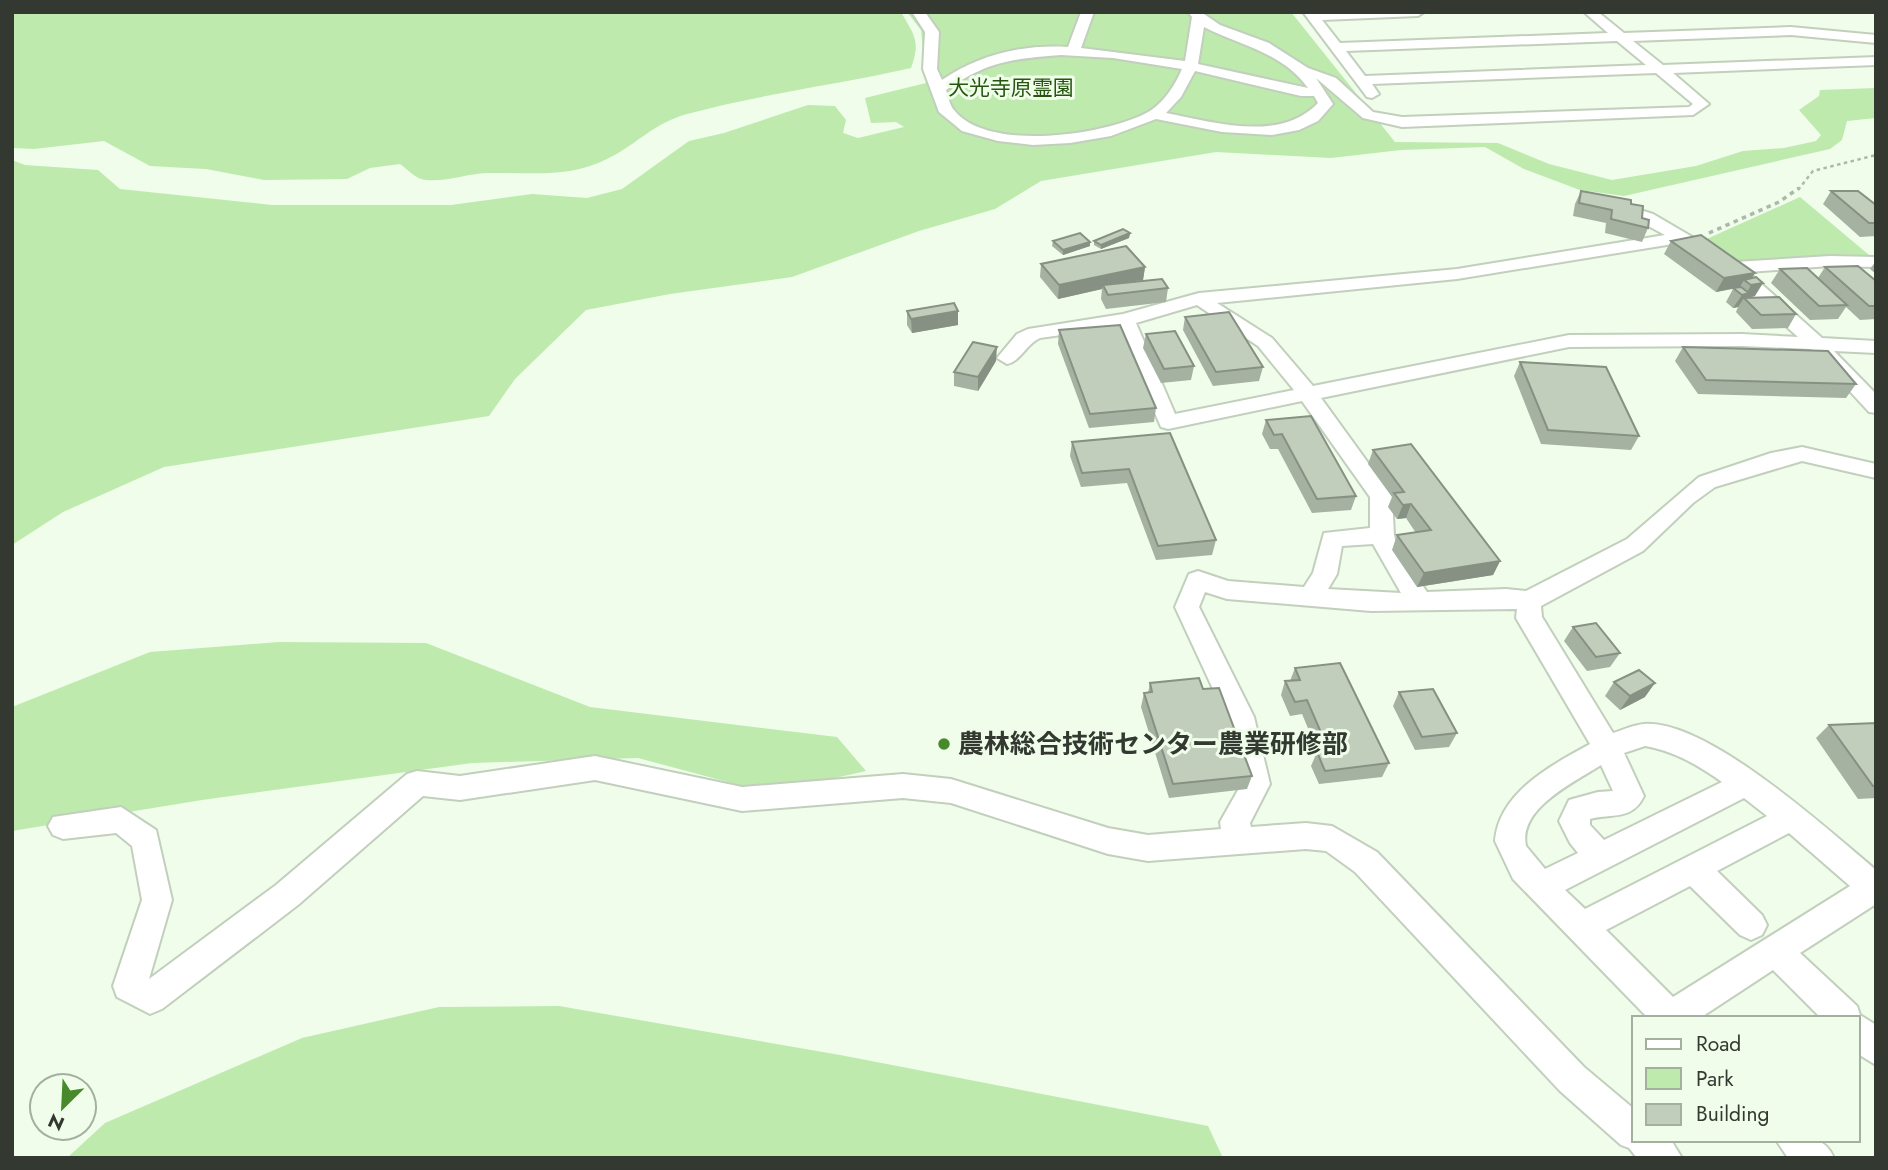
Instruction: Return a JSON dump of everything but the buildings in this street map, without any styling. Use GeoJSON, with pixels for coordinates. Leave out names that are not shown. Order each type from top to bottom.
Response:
{"type":"FeatureCollection","features":[{"type":"Feature","properties":{"kind":"street"},"geometry":{"type":"LineString","coordinates":[[918,12],[932,32],[930,69],[938,89],[938,100],[948,116],[975,130],[1009,139],[1048,142],[1086,137],[1156,115],[1224,127],[1259,130],[1289,128],[1318,117],[1326,104],[1304,72],[1258,43],[1196,15],[1198,48],[1182,83],[1156,115]]}},
{"type":"Feature","properties":{"kind":"street"},"geometry":{"type":"LineString","coordinates":[[1073,51],[1088,12]]}},
{"type":"Feature","properties":{"kind":"street"},"geometry":{"type":"LineString","coordinates":[[1310,14],[1418,12]]}},
{"type":"Feature","properties":{"kind":"street"},"geometry":{"type":"LineString","coordinates":[[1304,72],[1324,76],[1369,116],[1392,120],[1693,111],[1702,104],[1590,12]]}},
{"type":"Feature","properties":{"kind":"street"},"geometry":{"type":"LineString","coordinates":[[1310,14],[1392,120]]}},
{"type":"Feature","properties":{"kind":"street"},"geometry":{"type":"LineString","coordinates":[[1336,47],[1812,31],[1876,39]]}},
{"type":"Feature","properties":{"kind":"street"},"geometry":{"type":"LineString","coordinates":[[938,89],[949,76],[982,62],[1073,51],[1190,65],[1301,92],[1319,92]]}},
{"type":"Feature","properties":{"kind":"street"},"geometry":{"type":"LineString","coordinates":[[1366,83],[1876,61]]}},
{"type":"Feature","properties":{"kind":"street"},"geometry":{"type":"LineString","coordinates":[[1664,72],[1876,69]]}},
{"type":"Feature","properties":{"kind":"street"},"geometry":{"type":"LineString","coordinates":[[1599,202],[1647,218],[1685,238],[1730,268],[1817,344],[1876,407]]}},
{"type":"Feature","properties":{"kind":"street"},"geometry":{"type":"LineString","coordinates":[[1007,358],[1024,338],[1035,333],[1125,320],[1199,299],[1457,274],[1685,238]]}},
{"type":"Feature","properties":{"kind":"street"},"geometry":{"type":"LineString","coordinates":[[1730,268],[1830,261],[1876,262]]}},
{"type":"Feature","properties":{"kind":"street"},"geometry":{"type":"LineString","coordinates":[[1199,299],[1265,342],[1307,393],[1381,495],[1382,535],[1387,553],[1420,601]]}},
{"type":"Feature","properties":{"kind":"street"},"geometry":{"type":"LineString","coordinates":[[1125,320],[1168,422],[1569,341],[1742,340],[1876,347]]}},
{"type":"Feature","properties":{"kind":"street"},"geometry":{"type":"LineString","coordinates":[[1238,840],[1235,822],[1256,784],[1240,717],[1187,607],[1198,580],[1227,590],[1371,602],[1506,598],[1529,601],[1635,545],[1707,482],[1779,458],[1802,454],[1876,471]]}},
{"type":"Feature","properties":{"kind":"street"},"geometry":{"type":"LineString","coordinates":[[1311,597],[1325,574],[1332,539],[1382,535]]}},
{"type":"Feature","properties":{"kind":"street"},"geometry":{"type":"LineString","coordinates":[[1529,601],[1529,618],[1608,749],[1630,796],[1623,803],[1598,804],[1578,809],[1574,821],[1580,835],[1600,856]]}},
{"type":"Feature","properties":{"kind":"street"},"geometry":{"type":"LineString","coordinates":[[1670,1016],[1540,887],[1524,869],[1510,843],[1512,825],[1534,793],[1608,749],[1645,735],[1672,738],[1723,765],[1875,888],[1673,1016]]}},
{"type":"Feature","properties":{"kind":"street"},"geometry":{"type":"LineString","coordinates":[[63,826],[121,820],[146,839],[157,900],[129,986],[150,998],[228,943],[375,823],[417,783],[460,788],[595,768],[743,799],[903,786],[951,791],[1108,841],[1148,848],[1306,836],[1332,839],[1366,862],[1572,1079],[1632,1130]]}},
{"type":"Feature","properties":{"kind":"street"},"geometry":{"type":"LineString","coordinates":[[1540,887],[1745,783]]}},
{"type":"Feature","properties":{"kind":"street"},"geometry":{"type":"LineString","coordinates":[[1581,927],[1789,819]]}},
{"type":"Feature","properties":{"kind":"street"},"geometry":{"type":"LineString","coordinates":[[1694,869],[1751,925]]}},
{"type":"Feature","properties":{"kind":"street"},"geometry":{"type":"LineString","coordinates":[[1776,951],[1843,1016]]}},
{"type":"Feature","properties":{"kind":"street"},"geometry":{"type":"LineString","coordinates":[[1860,1033],[1876,1048]]}},
{"type":"Feature","properties":{"kind":"street"},"geometry":{"type":"LineString","coordinates":[[1646,1142],[1664,1158]]}},
{"type":"Feature","properties":{"kind":"street"},"geometry":{"type":"LineString","coordinates":[[1796,1142],[1816,1158]]}},
{"type":"Feature","properties":{"kind":"path"},"geometry":{"type":"LineString","coordinates":[[1685,238],[1780,202],[1797,191],[1813,170],[1876,155]]}},
{"type":"Feature","properties":{"kind":"green space"},"geometry":{"type":"Polygon","coordinates":[[[12,12],[901,12],[916,44],[911,68],[687,114],[655,128],[609,158],[579,169],[550,173],[481,173],[426,180],[412,174],[400,164],[370,168],[347,179],[264,180],[206,169],[150,166],[104,141],[34,149],[12,148],[12,12]]]}},
{"type":"Feature","properties":{"kind":"green space","name":"大光寺原霊園"},"geometry":{"type":"Polygon","coordinates":[[[907,12],[1291,12],[1395,142],[1498,143],[1549,164],[1612,180],[1696,166],[1743,151],[1784,148],[1816,141],[1821,135],[1799,110],[1819,96],[1820,90],[1876,88],[1876,118],[1847,121],[1842,140],[1830,149],[1624,196],[1580,190],[1524,169],[1485,147],[1401,150],[1331,158],[1216,152],[1041,181],[995,209],[919,231],[792,277],[670,294],[586,310],[515,379],[489,416],[164,467],[63,512],[12,545],[12,160],[25,165],[98,170],[120,189],[272,205],[451,205],[532,194],[587,198],[622,189],[689,141],[724,133],[808,105],[835,106],[846,120],[843,133],[858,138],[904,127],[896,122],[871,123],[865,98],[926,83],[921,30],[907,12]]]}},
{"type":"Feature","properties":{"kind":"green space"},"geometry":{"type":"Polygon","coordinates":[[[1800,197],[1875,260],[1739,263],[1700,242],[1800,197]]]}},
{"type":"Feature","properties":{"kind":"green space"},"geometry":{"type":"Polygon","coordinates":[[[279,642],[426,643],[590,707],[837,737],[866,771],[769,793],[638,758],[472,763],[202,800],[12,831],[12,707],[150,652],[279,642]]]}},
{"type":"Feature","properties":{"kind":"green space"},"geometry":{"type":"Polygon","coordinates":[[[559,1006],[840,1055],[1208,1126],[1223,1158],[67,1158],[84,1142],[98,1142],[98,1129],[105,1123],[302,1038],[439,1007],[559,1006]]]}},
{"type":"Feature","properties":{"kind":"place","name":"農林総合技術センター農業研修部"},"geometry":{"type":"Point","coordinates":[944,744]}}]}
